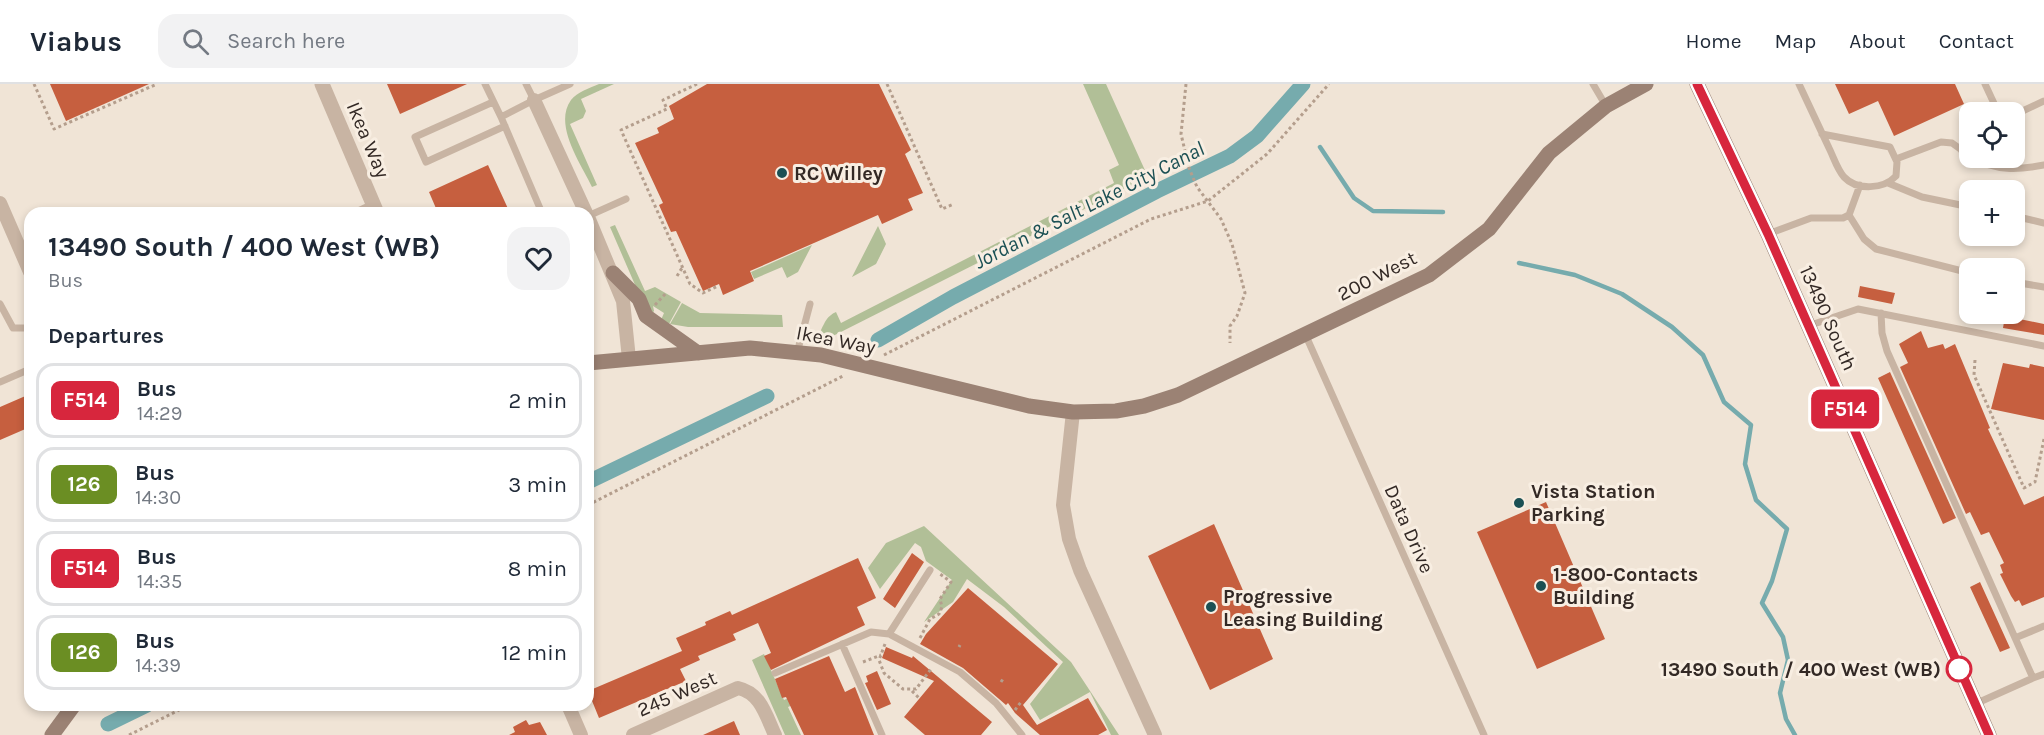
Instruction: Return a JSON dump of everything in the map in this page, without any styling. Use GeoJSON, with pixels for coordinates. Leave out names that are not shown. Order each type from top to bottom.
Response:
{"type":"FeatureCollection","features":[{"type":"Feature","properties":{"kind":"main road","name":"200 West"},"geometry":{"type":"LineString","coordinates":[[1073,412],[1144,406],[1178,395],[1306,336],[1438,268],[1489,229],[1549,153],[1606,106],[1646,84]]}},
{"type":"Feature","properties":{"kind":"main road","name":"13490 South"},"geometry":{"type":"LineString","coordinates":[[1697,84],[1768,234],[1989,735]]}},
{"type":"Feature","properties":{"kind":"main road"},"geometry":{"type":"LineString","coordinates":[[613,273],[639,299],[646,316],[698,353]]}},
{"type":"Feature","properties":{"kind":"main road","name":"Ikea Way"},"geometry":{"type":"LineString","coordinates":[[594,362],[750,348],[821,355],[1029,406],[1073,412]]}},
{"type":"Feature","properties":{"kind":"main road"},"geometry":{"type":"LineString","coordinates":[[52,735],[70,711]]}},
{"type":"Feature","properties":{"kind":"street","name":"Ikea Way"},"geometry":{"type":"LineString","coordinates":[[321,84],[374,207]]}},
{"type":"Feature","properties":{"kind":"street"},"geometry":{"type":"LineString","coordinates":[[534,100],[583,207]]}},
{"type":"Feature","properties":{"kind":"street"},"geometry":{"type":"LineString","coordinates":[[0,203],[24,258]]}},
{"type":"Feature","properties":{"kind":"street"},"geometry":{"type":"LineString","coordinates":[[594,231],[623,301],[624,334],[629,359]]}},
{"type":"Feature","properties":{"kind":"street"},"geometry":{"type":"LineString","coordinates":[[1073,412],[1063,504],[1069,539],[1080,570],[1155,735]]}},
{"type":"Feature","properties":{"kind":"street","name":"245 West"},"geometry":{"type":"LineString","coordinates":[[633,735],[738,688],[748,690],[756,697],[775,735]]}},
{"type":"Feature","properties":{"kind":"street"},"geometry":{"type":"LineString","coordinates":[[571,711],[581,735]]}},
{"type":"Feature","properties":{"kind":"lane"},"geometry":{"type":"LineString","coordinates":[[485,84],[539,207]]}},
{"type":"Feature","properties":{"kind":"lane"},"geometry":{"type":"LineString","coordinates":[[526,84],[534,100]]}},
{"type":"Feature","properties":{"kind":"lane"},"geometry":{"type":"LineString","coordinates":[[501,117],[570,84]]}},
{"type":"Feature","properties":{"kind":"lane"},"geometry":{"type":"LineString","coordinates":[[1593,84],[1606,106]]}},
{"type":"Feature","properties":{"kind":"lane"},"geometry":{"type":"LineString","coordinates":[[1798,84],[1822,134],[1843,176],[1860,185],[1872,187],[1888,183],[1896,176],[1896,159],[1890,147],[1822,134]]}},
{"type":"Feature","properties":{"kind":"lane"},"geometry":{"type":"LineString","coordinates":[[1985,84],[1993,102]]}},
{"type":"Feature","properties":{"kind":"lane"},"geometry":{"type":"LineString","coordinates":[[2025,110],[2044,101]]}},
{"type":"Feature","properties":{"kind":"lane"},"geometry":{"type":"LineString","coordinates":[[493,102],[415,137],[426,162],[505,126]]}},
{"type":"Feature","properties":{"kind":"lane"},"geometry":{"type":"LineString","coordinates":[[1896,159],[1941,142],[1952,143],[1959,149]]}},
{"type":"Feature","properties":{"kind":"lane"},"geometry":{"type":"LineString","coordinates":[[2025,168],[2044,165]]}},
{"type":"Feature","properties":{"kind":"lane"},"geometry":{"type":"LineString","coordinates":[[1999,168],[2010,170],[2024,168]]}},
{"type":"Feature","properties":{"kind":"lane"},"geometry":{"type":"LineString","coordinates":[[1888,183],[1922,197],[1959,205]]}},
{"type":"Feature","properties":{"kind":"lane"},"geometry":{"type":"LineString","coordinates":[[1768,234],[1806,219],[1843,218],[1849,215],[1860,185]]}},
{"type":"Feature","properties":{"kind":"lane"},"geometry":{"type":"LineString","coordinates":[[594,213],[626,199]]}},
{"type":"Feature","properties":{"kind":"lane"},"geometry":{"type":"LineString","coordinates":[[1849,215],[1864,240],[1876,249],[1959,270]]}},
{"type":"Feature","properties":{"kind":"lane"},"geometry":{"type":"LineString","coordinates":[[2025,219],[2044,223]]}},
{"type":"Feature","properties":{"kind":"lane"},"geometry":{"type":"LineString","coordinates":[[2025,284],[2044,287]]}},
{"type":"Feature","properties":{"kind":"lane"},"geometry":{"type":"LineString","coordinates":[[0,304],[14,328],[24,328]]}},
{"type":"Feature","properties":{"kind":"lane"},"geometry":{"type":"LineString","coordinates":[[797,353],[810,304]]}},
{"type":"Feature","properties":{"kind":"lane"},"geometry":{"type":"LineString","coordinates":[[1808,326],[1852,309],[2044,346]]}},
{"type":"Feature","properties":{"kind":"lane"},"geometry":{"type":"LineString","coordinates":[[1881,313],[1882,333],[1887,351],[2033,678]]}},
{"type":"Feature","properties":{"kind":"lane","name":"Data Drive"},"geometry":{"type":"LineString","coordinates":[[1306,336],[1484,735]]}},
{"type":"Feature","properties":{"kind":"lane"},"geometry":{"type":"LineString","coordinates":[[0,382],[24,372]]}},
{"type":"Feature","properties":{"kind":"lane"},"geometry":{"type":"LineString","coordinates":[[889,634],[930,570]]}},
{"type":"Feature","properties":{"kind":"lane"},"geometry":{"type":"LineString","coordinates":[[2015,639],[2044,626]]}},
{"type":"Feature","properties":{"kind":"lane"},"geometry":{"type":"LineString","coordinates":[[775,673],[871,632],[889,634],[960,672],[996,703],[1022,735]]}},
{"type":"Feature","properties":{"kind":"lane"},"geometry":{"type":"LineString","coordinates":[[842,644],[882,735]]}},
{"type":"Feature","properties":{"kind":"lane"},"geometry":{"type":"LineString","coordinates":[[1975,704],[2044,674]]}},
{"type":"Feature","properties":{"kind":"path"},"geometry":{"type":"LineString","coordinates":[[34,84],[54,129],[157,84]]}},
{"type":"Feature","properties":{"kind":"path"},"geometry":{"type":"LineString","coordinates":[[697,84],[663,100],[667,109],[621,130],[690,284],[703,292],[718,286]]}},
{"type":"Feature","properties":{"kind":"path"},"geometry":{"type":"LineString","coordinates":[[887,84],[942,209],[954,204]]}},
{"type":"Feature","properties":{"kind":"path"},"geometry":{"type":"LineString","coordinates":[[1186,84],[1180,134],[1189,168],[1197,187],[1208,201],[1232,244],[1245,293],[1237,316],[1230,326],[1230,343]]}},
{"type":"Feature","properties":{"kind":"path"},"geometry":{"type":"LineString","coordinates":[[594,502],[1151,219],[1208,201],[1267,154],[1329,84]]}},
{"type":"Feature","properties":{"kind":"path"},"geometry":{"type":"LineString","coordinates":[[677,276],[682,268]]}},
{"type":"Feature","properties":{"kind":"path"},"geometry":{"type":"LineString","coordinates":[[658,315],[654,307],[666,293]]}},
{"type":"Feature","properties":{"kind":"path"},"geometry":{"type":"LineString","coordinates":[[1975,360],[1974,375],[2024,488],[2035,483],[2044,439]]}},
{"type":"Feature","properties":{"kind":"path"},"geometry":{"type":"LineString","coordinates":[[915,648],[930,619],[939,614],[942,607],[940,599],[951,582],[940,574]]}},
{"type":"Feature","properties":{"kind":"path"},"geometry":{"type":"LineString","coordinates":[[889,634],[879,660],[884,673],[903,690],[912,691],[919,698]]}},
{"type":"Feature","properties":{"kind":"path"},"geometry":{"type":"LineString","coordinates":[[863,662],[880,655]]}},
{"type":"Feature","properties":{"kind":"path"},"geometry":{"type":"LineString","coordinates":[[912,691],[929,673],[936,659]]}},
{"type":"Feature","properties":{"kind":"path"},"geometry":{"type":"LineString","coordinates":[[1012,713],[1021,702]]}},
{"type":"Feature","properties":{"kind":"path"},"geometry":{"type":"LineString","coordinates":[[129,735],[177,711]]}},
{"type":"Feature","properties":{"kind":"green space"},"geometry":{"type":"Polygon","coordinates":[[[599,84],[614,84],[581,99],[586,111],[583,118],[570,124],[597,185],[592,187],[571,144],[565,121],[566,110],[571,100],[584,90],[599,84]]]}},
{"type":"Feature","properties":{"kind":"green space"},"geometry":{"type":"Polygon","coordinates":[[[1083,84],[1106,84],[1148,177],[825,340],[821,330],[836,312],[841,323],[1114,183],[1109,170],[1119,165],[1083,84]]]}},
{"type":"Feature","properties":{"kind":"green space"},"geometry":{"type":"Polygon","coordinates":[[[615,225],[645,291],[655,287],[681,302],[669,324],[661,320],[664,313],[653,306],[654,311],[651,315],[642,301],[610,227],[615,225]]]}},
{"type":"Feature","properties":{"kind":"green space"},"geometry":{"type":"Polygon","coordinates":[[[878,226],[886,244],[876,264],[852,277],[878,226]]]}},
{"type":"Feature","properties":{"kind":"green space"},"geometry":{"type":"Polygon","coordinates":[[[812,245],[798,272],[787,278],[782,267],[754,279],[751,272],[812,245]]]}},
{"type":"Feature","properties":{"kind":"green space"},"geometry":{"type":"Polygon","coordinates":[[[682,303],[700,313],[782,315],[783,327],[688,327],[670,324],[682,303]]]}},
{"type":"Feature","properties":{"kind":"green space"},"geometry":{"type":"Polygon","coordinates":[[[924,526],[1071,662],[1119,735],[1111,735],[1090,692],[1040,720],[1030,704],[1063,662],[1004,607],[967,579],[953,602],[924,622],[952,580],[926,561],[921,547],[915,543],[880,589],[868,568],[886,543],[924,526]]]}},
{"type":"Feature","properties":{"kind":"green space"},"geometry":{"type":"Polygon","coordinates":[[[764,654],[784,700],[838,676],[837,686],[788,707],[801,735],[785,735],[752,660],[764,654]]]}},
{"type":"Feature","properties":{"kind":"building"},"geometry":{"type":"Polygon","coordinates":[[[50,84],[149,84],[66,121],[50,84]]]}},
{"type":"Feature","properties":{"kind":"building"},"geometry":{"type":"Polygon","coordinates":[[[387,84],[467,84],[400,114],[387,84]]]}},
{"type":"Feature","properties":{"kind":"building","name":"RC Willey"},"geometry":{"type":"Polygon","coordinates":[[[707,84],[879,84],[911,150],[905,154],[923,193],[908,199],[913,210],[882,224],[878,215],[750,271],[754,281],[723,295],[719,284],[703,291],[676,231],[671,232],[659,205],[663,203],[635,143],[659,133],[657,128],[674,119],[669,106],[707,84]]]}},
{"type":"Feature","properties":{"kind":"building"},"geometry":{"type":"Polygon","coordinates":[[[1835,84],[1955,84],[1963,102],[1959,102],[1959,106],[1894,136],[1878,101],[1849,114],[1835,84]]]}},
{"type":"Feature","properties":{"kind":"building"},"geometry":{"type":"Polygon","coordinates":[[[488,165],[507,207],[435,207],[429,192],[488,165]]]}},
{"type":"Feature","properties":{"kind":"building"},"geometry":{"type":"Polygon","coordinates":[[[1860,286],[1895,293],[1892,304],[1858,297],[1860,286]]]}},
{"type":"Feature","properties":{"kind":"building"},"geometry":{"type":"Polygon","coordinates":[[[2025,320],[2044,324],[2044,335],[2003,328],[2004,324],[2025,324],[2025,320]]]}},
{"type":"Feature","properties":{"kind":"building"},"geometry":{"type":"Polygon","coordinates":[[[1921,331],[1928,348],[1943,344],[1945,349],[1955,344],[1990,428],[1988,429],[2024,505],[2044,496],[2044,597],[2022,606],[2019,600],[2015,602],[2000,574],[2003,573],[2000,565],[2004,563],[1989,532],[1981,535],[1970,512],[1966,514],[1900,367],[1908,363],[1899,344],[1921,331]]]}},
{"type":"Feature","properties":{"kind":"building"},"geometry":{"type":"Polygon","coordinates":[[[2003,363],[2029,368],[2030,364],[2044,367],[2044,420],[1991,409],[2003,363]]]}},
{"type":"Feature","properties":{"kind":"building"},"geometry":{"type":"Polygon","coordinates":[[[1890,372],[1956,518],[1943,524],[1878,378],[1890,372]]]}},
{"type":"Feature","properties":{"kind":"building"},"geometry":{"type":"Polygon","coordinates":[[[24,397],[24,430],[0,440],[0,407],[24,397]]]}},
{"type":"Feature","properties":{"kind":"building","name":"1-800-Contacts Building"},"geometry":{"type":"Polygon","coordinates":[[[1546,502],[1605,639],[1537,669],[1477,532],[1546,502]]]}},
{"type":"Feature","properties":{"kind":"building","name":"Progressive Leasing Building"},"geometry":{"type":"Polygon","coordinates":[[[1214,524],[1273,659],[1210,690],[1148,556],[1214,524]]]}},
{"type":"Feature","properties":{"kind":"building"},"geometry":{"type":"Polygon","coordinates":[[[912,553],[924,562],[895,608],[883,599],[912,553]]]}},
{"type":"Feature","properties":{"kind":"building"},"geometry":{"type":"Polygon","coordinates":[[[858,558],[876,598],[857,607],[865,625],[771,670],[764,656],[771,653],[758,623],[733,634],[736,640],[698,656],[700,660],[680,669],[686,681],[599,718],[594,706],[594,688],[682,651],[676,638],[730,611],[732,615],[858,558]]]}},
{"type":"Feature","properties":{"kind":"building"},"geometry":{"type":"Polygon","coordinates":[[[1980,582],[2010,648],[2000,652],[1970,587],[1980,582]]]}},
{"type":"Feature","properties":{"kind":"building"},"geometry":{"type":"Polygon","coordinates":[[[968,588],[1058,664],[1023,705],[1037,725],[1088,698],[1107,730],[1098,735],[1040,735],[1015,713],[1008,703],[1006,705],[963,668],[920,644],[926,634],[968,588]]]}},
{"type":"Feature","properties":{"kind":"building"},"geometry":{"type":"Polygon","coordinates":[[[886,647],[912,658],[913,656],[992,722],[981,735],[925,735],[904,717],[934,681],[882,658],[886,647]]]}},
{"type":"Feature","properties":{"kind":"building"},"geometry":{"type":"Polygon","coordinates":[[[829,656],[845,692],[855,687],[874,735],[804,735],[786,697],[782,698],[775,679],[829,656]]]}},
{"type":"Feature","properties":{"kind":"building"},"geometry":{"type":"Polygon","coordinates":[[[877,671],[891,704],[877,710],[865,683],[868,682],[866,676],[877,671]]]}},
{"type":"Feature","properties":{"kind":"building"},"geometry":{"type":"Polygon","coordinates":[[[526,720],[529,725],[540,722],[547,735],[509,735],[515,732],[513,727],[526,720]]]}},
{"type":"Feature","properties":{"kind":"building"},"geometry":{"type":"Polygon","coordinates":[[[734,721],[740,735],[703,735],[734,721]]]}},
{"type":"Feature","properties":{"kind":"waterway","name":"Jordan & Salt Lake City Canal"},"geometry":{"type":"LineString","coordinates":[[878,340],[953,297],[1157,191],[1230,156],[1257,136],[1303,84]]}},
{"type":"Feature","properties":{"kind":"waterway"},"geometry":{"type":"LineString","coordinates":[[1320,147],[1354,198],[1373,211],[1443,212]]}},
{"type":"Feature","properties":{"kind":"waterway"},"geometry":{"type":"LineString","coordinates":[[1519,263],[1575,275],[1622,294],[1672,327],[1703,355],[1724,402],[1751,425],[1745,464],[1756,500],[1787,529],[1772,581],[1762,603],[1783,637],[1788,660],[1780,693],[1786,719],[1795,735]]}},
{"type":"Feature","properties":{"kind":"waterway","name":"Jordan & Salt Lake City Canal"},"geometry":{"type":"LineString","coordinates":[[594,479],[767,396]]}},
{"type":"Feature","properties":{"kind":"waterway","name":"Jordan & Salt Lake City Canal"},"geometry":{"type":"LineString","coordinates":[[108,724],[135,711]]}},
{"type":"Feature","properties":{"kind":"bus line","name":"F514"},"geometry":{"type":"LineString","coordinates":[[1697,84],[1768,234],[1989,735]]}},
{"type":"Feature","properties":{"kind":"place","name":"RC Willey"},"geometry":{"type":"Point","coordinates":[782,173]}},
{"type":"Feature","properties":{"kind":"place","name":"Vista Station Parking"},"geometry":{"type":"Point","coordinates":[1519,503]}},
{"type":"Feature","properties":{"kind":"place","name":"1-800-Contacts Building"},"geometry":{"type":"Point","coordinates":[1541,586]}},
{"type":"Feature","properties":{"kind":"place","name":"Progressive Leasing Building"},"geometry":{"type":"Point","coordinates":[1211,607]}},
{"type":"Feature","properties":{"kind":"place","name":"13490 South / 400 West (WB)"},"geometry":{"type":"Point","coordinates":[1959,669]}}]}
